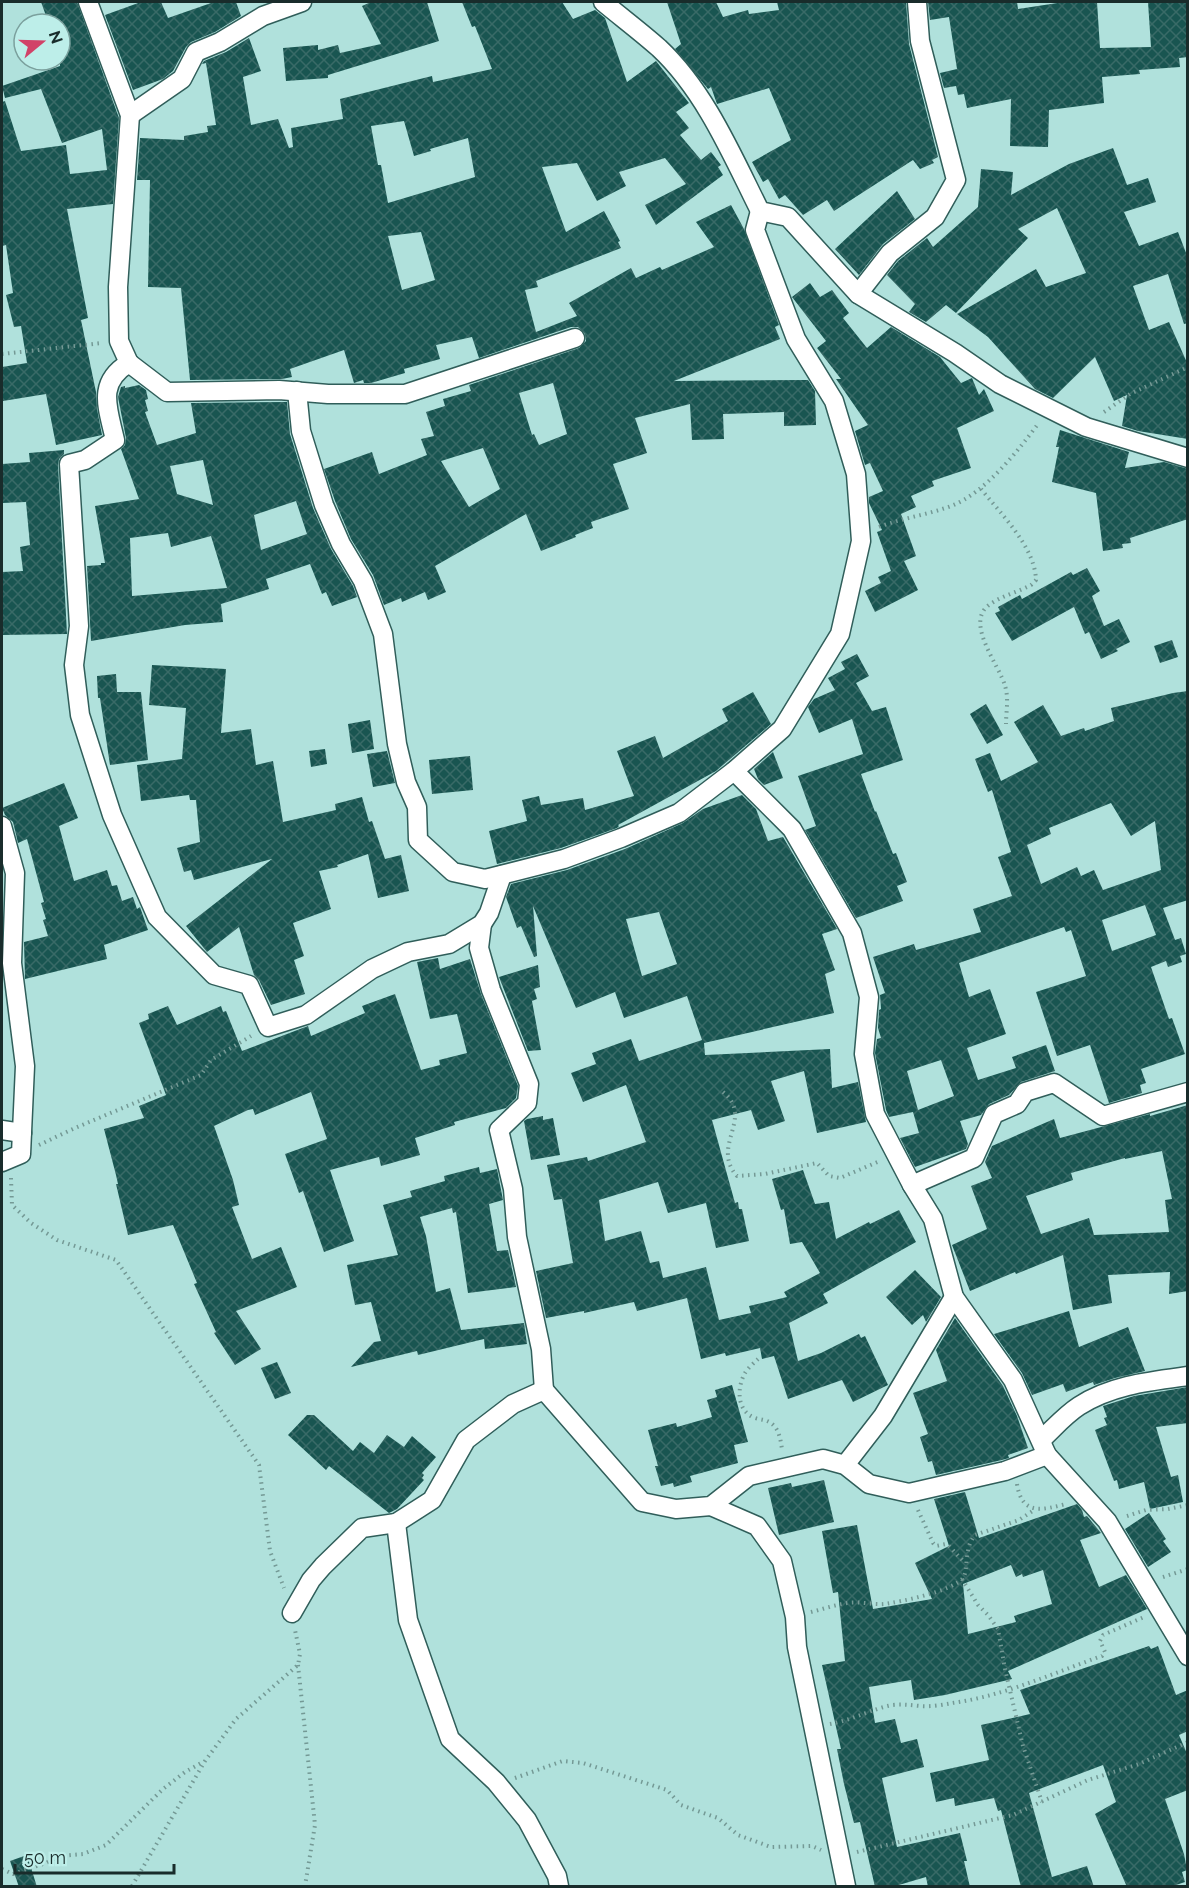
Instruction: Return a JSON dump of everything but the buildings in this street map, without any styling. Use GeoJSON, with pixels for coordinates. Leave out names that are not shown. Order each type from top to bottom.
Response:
{"type":"FeatureCollection","features":[{"type":"Feature","properties":{"kind":"street"},"geometry":{"type":"LineString","coordinates":[[88,2],[130,115],[118,287],[118,341],[129,363],[167,392],[297,390],[328,394],[405,394],[575,338]]}},
{"type":"Feature","properties":{"kind":"street"},"geometry":{"type":"LineString","coordinates":[[130,115],[182,79],[196,52],[220,42],[263,16],[302,2]]}},
{"type":"Feature","properties":{"kind":"street"},"geometry":{"type":"LineString","coordinates":[[297,390],[301,431],[324,505],[341,544],[363,581],[383,634],[397,744],[406,782],[417,807],[418,840],[453,872],[485,879],[564,859],[679,813],[734,771],[782,729],[840,634],[861,541],[856,474],[834,400],[796,339],[755,230],[760,211],[708,110],[660,49],[603,2]]}},
{"type":"Feature","properties":{"kind":"street"},"geometry":{"type":"LineString","coordinates":[[858,294],[890,253],[935,217],[956,180],[920,41],[917,2]]}},
{"type":"Feature","properties":{"kind":"street"},"geometry":{"type":"LineString","coordinates":[[760,211],[788,217],[858,294],[955,353],[1000,384],[1086,428],[1188,458]]}},
{"type":"Feature","properties":{"kind":"street"},"geometry":{"type":"LineString","coordinates":[[129,363],[118,370],[105,396],[115,440],[85,460],[69,464],[79,626],[75,665],[80,715],[112,815],[157,917],[214,975],[249,985],[268,1027],[306,1015],[372,969],[408,952],[448,944],[482,924],[489,914],[502,875]]}},
{"type":"Feature","properties":{"kind":"street"},"geometry":{"type":"LineString","coordinates":[[734,771],[792,829],[852,933],[869,997],[864,1054],[875,1114],[912,1185],[933,1219],[954,1297],[1013,1380],[1044,1448],[1107,1521],[1188,1656]]}},
{"type":"Feature","properties":{"kind":"street"},"geometry":{"type":"LineString","coordinates":[[2,826],[15,873],[12,963],[25,1066],[21,1154],[2,1162]]}},
{"type":"Feature","properties":{"kind":"street"},"geometry":{"type":"LineString","coordinates":[[482,924],[479,948],[491,990],[529,1084],[527,1103],[499,1130],[513,1189],[517,1237],[541,1349],[544,1390],[642,1502],[676,1509],[711,1506],[758,1526],[782,1562],[795,1617],[797,1647],[846,1887]]}},
{"type":"Feature","properties":{"kind":"street"},"geometry":{"type":"LineString","coordinates":[[912,1185],[974,1158],[994,1114],[1017,1104],[1025,1092],[1054,1083],[1103,1116],[1188,1092]]}},
{"type":"Feature","properties":{"kind":"street"},"geometry":{"type":"LineString","coordinates":[[2,1130],[22,1133]]}},
{"type":"Feature","properties":{"kind":"street"},"geometry":{"type":"LineString","coordinates":[[845,1465],[883,1416],[954,1297]]}},
{"type":"Feature","properties":{"kind":"street"},"geometry":{"type":"LineString","coordinates":[[711,1506],[749,1476],[823,1459],[845,1465],[869,1485],[909,1493],[1005,1471],[1018,1466],[1044,1448],[1080,1405],[1112,1391],[1136,1384],[1188,1376]]}},
{"type":"Feature","properties":{"kind":"street"},"geometry":{"type":"LineString","coordinates":[[292,1613],[317,1573],[362,1528],[396,1523],[432,1500],[466,1440],[513,1404],[544,1390]]}},
{"type":"Feature","properties":{"kind":"street"},"geometry":{"type":"LineString","coordinates":[[396,1523],[408,1620],[450,1739],[496,1782],[527,1820],[557,1876],[559,1887]]}},
{"type":"Feature","properties":{"kind":"path"},"geometry":{"type":"LineString","coordinates":[[2,354],[118,341]]}},
{"type":"Feature","properties":{"kind":"path"},"geometry":{"type":"LineString","coordinates":[[1086,428],[1130,394],[1188,367]]}},
{"type":"Feature","properties":{"kind":"path"},"geometry":{"type":"LineString","coordinates":[[861,541],[880,526],[954,505],[981,489],[1024,443],[1050,409]]}},
{"type":"Feature","properties":{"kind":"path"},"geometry":{"type":"LineString","coordinates":[[981,489],[1026,548],[1033,559],[1035,569],[1036,580],[1031,585],[988,605],[981,618],[980,627],[984,640],[1005,685],[1006,724]]}},
{"type":"Feature","properties":{"kind":"path"},"geometry":{"type":"LineString","coordinates":[[268,1027],[211,1060],[201,1075],[75,1128],[21,1154],[9,1181],[12,1205],[31,1223],[57,1240],[116,1260],[259,1465],[270,1551],[292,1613],[300,1654],[298,1665],[315,1825],[305,1887]]}},
{"type":"Feature","properties":{"kind":"path"},"geometry":{"type":"LineString","coordinates":[[723,1092],[732,1099],[736,1115],[728,1148],[729,1160],[737,1176],[765,1174],[817,1162],[829,1176],[840,1178],[866,1165],[898,1155]]}},
{"type":"Feature","properties":{"kind":"path"},"geometry":{"type":"LineString","coordinates":[[758,1359],[746,1371],[740,1386],[740,1403],[745,1412],[754,1418],[765,1419],[774,1425],[781,1443],[782,1468]]}},
{"type":"Feature","properties":{"kind":"path"},"geometry":{"type":"LineString","coordinates":[[1018,1466],[1016,1477],[1022,1500],[1034,1510]]}},
{"type":"Feature","properties":{"kind":"path"},"geometry":{"type":"LineString","coordinates":[[914,1492],[917,1508],[933,1543],[936,1546],[949,1546],[965,1563]]}},
{"type":"Feature","properties":{"kind":"path"},"geometry":{"type":"LineString","coordinates":[[795,1617],[849,1602],[881,1605],[939,1591],[962,1578],[965,1573],[970,1541],[975,1535],[1019,1520],[1034,1510],[1086,1498]]}},
{"type":"Feature","properties":{"kind":"path"},"geometry":{"type":"LineString","coordinates":[[1107,1521],[1146,1510],[1188,1505]]}},
{"type":"Feature","properties":{"kind":"path"},"geometry":{"type":"LineString","coordinates":[[1145,1582],[1188,1569]]}},
{"type":"Feature","properties":{"kind":"path"},"geometry":{"type":"LineString","coordinates":[[962,1578],[978,1605],[998,1629],[1023,1746],[1042,1802]]}},
{"type":"Feature","properties":{"kind":"path"},"geometry":{"type":"LineString","coordinates":[[814,1727],[848,1721],[890,1706],[954,1703],[1052,1676],[1102,1656],[1105,1652],[1100,1641],[1103,1635],[1162,1610]]}},
{"type":"Feature","properties":{"kind":"path"},"geometry":{"type":"LineString","coordinates":[[132,1887],[205,1761],[236,1719],[298,1665]]}},
{"type":"Feature","properties":{"kind":"path"},"geometry":{"type":"LineString","coordinates":[[496,1782],[563,1761],[583,1763],[667,1790],[681,1805],[718,1818],[738,1835],[771,1847],[812,1846],[840,1856],[1013,1815],[1088,1780],[1138,1764],[1188,1742]]}},
{"type":"Feature","properties":{"kind":"path"},"geometry":{"type":"LineString","coordinates":[[2,1869],[13,1874],[59,1856],[83,1854],[106,1845],[163,1789],[185,1772],[205,1761]]}}]}
